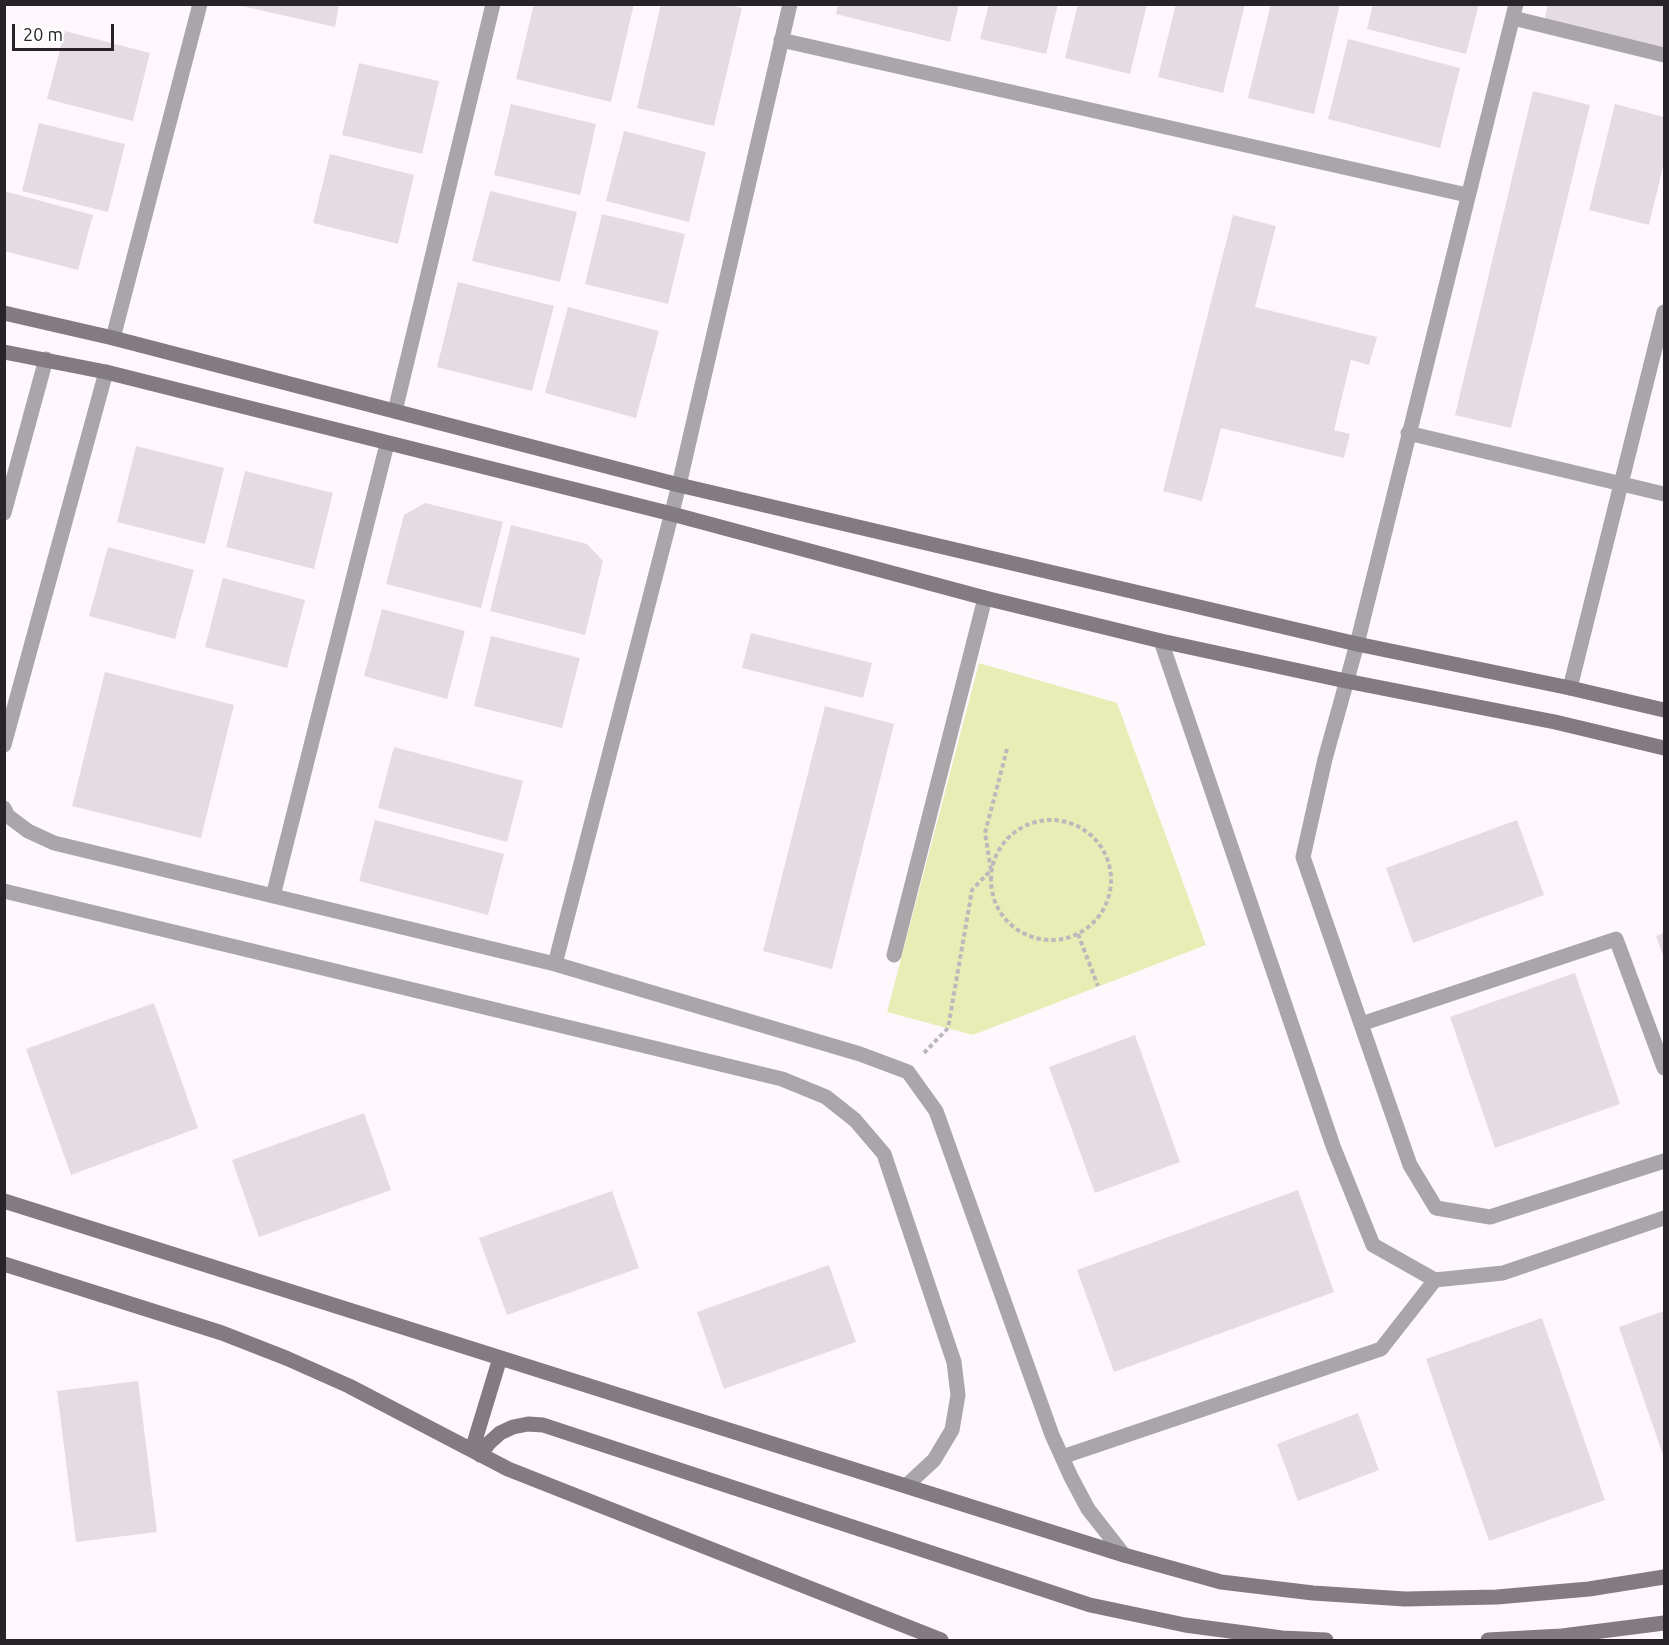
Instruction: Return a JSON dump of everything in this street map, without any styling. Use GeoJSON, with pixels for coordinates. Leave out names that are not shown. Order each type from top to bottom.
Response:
{"type":"FeatureCollection","features":[{"type":"Feature","properties":{"kind":"street"},"geometry":{"type":"LineString","coordinates":[[113,338],[200,4]]}},
{"type":"Feature","properties":{"kind":"street"},"geometry":{"type":"LineString","coordinates":[[395,411],[493,4]]}},
{"type":"Feature","properties":{"kind":"street"},"geometry":{"type":"LineString","coordinates":[[555,964],[672,514],[790,4]]}},
{"type":"Feature","properties":{"kind":"street"},"geometry":{"type":"LineString","coordinates":[[1665,55],[1514,11],[1357,644],[1325,759],[1303,857],[1410,1165],[1436,1208],[1490,1217],[1665,1161]]}},
{"type":"Feature","properties":{"kind":"street"},"geometry":{"type":"LineString","coordinates":[[781,40],[1467,195]]}},
{"type":"Feature","properties":{"kind":"street"},"geometry":{"type":"LineString","coordinates":[[1570,688],[1665,312]]}},
{"type":"Feature","properties":{"kind":"street"},"geometry":{"type":"LineString","coordinates":[[4,313],[113,338],[679,484],[1357,644],[1665,710]]}},
{"type":"Feature","properties":{"kind":"street"},"geometry":{"type":"LineString","coordinates":[[4,352],[106,372],[672,514],[985,598],[1161,641],[1346,681],[1555,722],[1665,748]]}},
{"type":"Feature","properties":{"kind":"street"},"geometry":{"type":"LineString","coordinates":[[4,513],[46,359]]}},
{"type":"Feature","properties":{"kind":"street"},"geometry":{"type":"LineString","coordinates":[[4,745],[106,372]]}},
{"type":"Feature","properties":{"kind":"street"},"geometry":{"type":"LineString","coordinates":[[1408,433],[1665,494]]}},
{"type":"Feature","properties":{"kind":"street"},"geometry":{"type":"LineString","coordinates":[[273,896],[387,444]]}},
{"type":"Feature","properties":{"kind":"street"},"geometry":{"type":"LineString","coordinates":[[894,955],[985,598]]}},
{"type":"Feature","properties":{"kind":"street"},"geometry":{"type":"LineString","coordinates":[[1161,641],[1329,1135],[1373,1245],[1435,1280],[1503,1273],[1665,1218]]}},
{"type":"Feature","properties":{"kind":"street"},"geometry":{"type":"LineString","coordinates":[[6,814],[28,831],[54,843],[555,964],[861,1054],[908,1072],[936,1111],[1052,1435],[1088,1509],[1124,1555]]}},
{"type":"Feature","properties":{"kind":"street"},"geometry":{"type":"LineString","coordinates":[[4,891],[782,1079],[826,1097],[855,1120],[884,1154],[954,1362],[958,1395],[952,1430],[934,1460],[908,1485]]}},
{"type":"Feature","properties":{"kind":"street"},"geometry":{"type":"LineString","coordinates":[[1361,1024],[1616,939],[1665,1068]]}},
{"type":"Feature","properties":{"kind":"street"},"geometry":{"type":"LineString","coordinates":[[4,1201],[1124,1555],[1221,1582],[1313,1593],[1405,1599],[1509,1596],[1589,1589],[1665,1577]]}},
{"type":"Feature","properties":{"kind":"street"},"geometry":{"type":"LineString","coordinates":[[4,1264],[222,1333],[286,1358],[349,1386],[508,1469],[941,1641]]}},
{"type":"Feature","properties":{"kind":"street"},"geometry":{"type":"LineString","coordinates":[[1062,1457],[1381,1349],[1435,1280]]}},
{"type":"Feature","properties":{"kind":"street"},"geometry":{"type":"LineString","coordinates":[[476,1452],[500,1358]]}},
{"type":"Feature","properties":{"kind":"street"},"geometry":{"type":"LineString","coordinates":[[476,1452],[500,1433],[513,1427],[528,1424],[543,1425],[1090,1605],[1185,1625],[1282,1638],[1326,1641]]}},
{"type":"Feature","properties":{"kind":"street"},"geometry":{"type":"LineString","coordinates":[[1488,1641],[1562,1636],[1665,1623]]}},
{"type":"Feature","properties":{"kind":"path"},"geometry":{"type":"LineString","coordinates":[[908,1072],[948,1028],[972,890],[991,870],[999,850],[1011,835],[1029,824],[1049,820],[1070,823],[1088,833],[1101,848],[1109,867],[1110,887],[1104,907],[1093,922],[1078,934],[1060,940],[1041,940],[1023,934],[1008,922],[997,907],[991,889],[991,870],[985,833],[1007,749]]}},
{"type":"Feature","properties":{"kind":"path"},"geometry":{"type":"LineString","coordinates":[[1078,934],[1098,986]]}},
{"type":"Feature","properties":{"kind":"green space"},"geometry":{"type":"Polygon","coordinates":[[[979,663],[1117,703],[1206,945],[973,1035],[887,1012],[979,663]]]}},
{"type":"Feature","properties":{"kind":"building"},"geometry":{"type":"Polygon","coordinates":[[[233,4],[339,4],[335,27],[233,4]]]}},
{"type":"Feature","properties":{"kind":"building"},"geometry":{"type":"Polygon","coordinates":[[[534,4],[634,4],[611,102],[516,79],[534,4]]]}},
{"type":"Feature","properties":{"kind":"building"},"geometry":{"type":"Polygon","coordinates":[[[661,4],[727,4],[742,8],[714,126],[637,108],[661,4]]]}},
{"type":"Feature","properties":{"kind":"building"},"geometry":{"type":"Polygon","coordinates":[[[838,4],[959,4],[950,42],[836,14],[838,4]]]}},
{"type":"Feature","properties":{"kind":"building"},"geometry":{"type":"Polygon","coordinates":[[[989,4],[1058,4],[1046,54],[980,39],[989,4]]]}},
{"type":"Feature","properties":{"kind":"building"},"geometry":{"type":"Polygon","coordinates":[[[1078,4],[1147,4],[1130,74],[1065,58],[1078,4]]]}},
{"type":"Feature","properties":{"kind":"building"},"geometry":{"type":"Polygon","coordinates":[[[1176,4],[1245,4],[1223,93],[1158,77],[1176,4]]]}},
{"type":"Feature","properties":{"kind":"building"},"geometry":{"type":"Polygon","coordinates":[[[1271,4],[1340,4],[1314,114],[1248,98],[1271,4]]]}},
{"type":"Feature","properties":{"kind":"building"},"geometry":{"type":"Polygon","coordinates":[[[1373,4],[1479,4],[1466,54],[1367,29],[1373,4]]]}},
{"type":"Feature","properties":{"kind":"building"},"geometry":{"type":"Polygon","coordinates":[[[1548,4],[1664,4],[1664,54],[1544,22],[1548,4]]]}},
{"type":"Feature","properties":{"kind":"building"},"geometry":{"type":"Polygon","coordinates":[[[65,31],[150,53],[133,121],[47,99],[65,31]]]}},
{"type":"Feature","properties":{"kind":"building"},"geometry":{"type":"Polygon","coordinates":[[[1348,39],[1460,68],[1440,148],[1328,119],[1348,39]]]}},
{"type":"Feature","properties":{"kind":"building"},"geometry":{"type":"Polygon","coordinates":[[[359,63],[439,81],[422,154],[342,135],[359,63]]]}},
{"type":"Feature","properties":{"kind":"building"},"geometry":{"type":"Polygon","coordinates":[[[1533,91],[1590,105],[1511,428],[1455,415],[1533,91]]]}},
{"type":"Feature","properties":{"kind":"building"},"geometry":{"type":"Polygon","coordinates":[[[511,104],[596,124],[580,195],[494,175],[511,104]]]}},
{"type":"Feature","properties":{"kind":"building"},"geometry":{"type":"Polygon","coordinates":[[[1615,104],[1664,117],[1664,162],[1649,225],[1589,210],[1615,104]]]}},
{"type":"Feature","properties":{"kind":"building"},"geometry":{"type":"Polygon","coordinates":[[[39,123],[125,144],[108,212],[22,191],[39,123]]]}},
{"type":"Feature","properties":{"kind":"building"},"geometry":{"type":"Polygon","coordinates":[[[624,131],[706,152],[689,222],[606,201],[624,131]]]}},
{"type":"Feature","properties":{"kind":"building"},"geometry":{"type":"Polygon","coordinates":[[[330,154],[414,175],[398,244],[313,223],[330,154]]]}},
{"type":"Feature","properties":{"kind":"building"},"geometry":{"type":"Polygon","coordinates":[[[4,191],[93,215],[78,270],[4,251],[4,191]]]}},
{"type":"Feature","properties":{"kind":"building"},"geometry":{"type":"Polygon","coordinates":[[[490,191],[577,212],[560,282],[472,261],[490,191]]]}},
{"type":"Feature","properties":{"kind":"building"},"geometry":{"type":"Polygon","coordinates":[[[602,214],[685,234],[668,304],[585,284],[602,214]]]}},
{"type":"Feature","properties":{"kind":"building"},"geometry":{"type":"Polygon","coordinates":[[[1233,215],[1276,226],[1255,307],[1377,337],[1369,365],[1351,360],[1334,430],[1350,434],[1344,458],[1221,428],[1202,501],[1163,491],[1233,215]]]}},
{"type":"Feature","properties":{"kind":"building"},"geometry":{"type":"Polygon","coordinates":[[[458,282],[554,306],[532,391],[437,367],[458,282]]]}},
{"type":"Feature","properties":{"kind":"building"},"geometry":{"type":"Polygon","coordinates":[[[568,307],[659,331],[636,418],[545,393],[568,307]]]}},
{"type":"Feature","properties":{"kind":"building"},"geometry":{"type":"Polygon","coordinates":[[[136,446],[224,468],[205,544],[117,522],[136,446]]]}},
{"type":"Feature","properties":{"kind":"building"},"geometry":{"type":"Polygon","coordinates":[[[245,471],[333,493],[314,569],[226,547],[245,471]]]}},
{"type":"Feature","properties":{"kind":"building"},"geometry":{"type":"Polygon","coordinates":[[[425,503],[503,522],[481,608],[386,584],[404,515],[425,503]]]}},
{"type":"Feature","properties":{"kind":"building"},"geometry":{"type":"Polygon","coordinates":[[[511,525],[587,544],[603,561],[585,635],[490,611],[511,525]]]}},
{"type":"Feature","properties":{"kind":"building"},"geometry":{"type":"Polygon","coordinates":[[[108,547],[194,570],[175,639],[89,616],[108,547]]]}},
{"type":"Feature","properties":{"kind":"building"},"geometry":{"type":"Polygon","coordinates":[[[223,578],[305,600],[287,668],[205,647],[223,578]]]}},
{"type":"Feature","properties":{"kind":"building"},"geometry":{"type":"Polygon","coordinates":[[[382,609],[465,631],[447,699],[364,676],[382,609]]]}},
{"type":"Feature","properties":{"kind":"building"},"geometry":{"type":"Polygon","coordinates":[[[751,633],[872,663],[863,698],[742,668],[751,633]]]}},
{"type":"Feature","properties":{"kind":"building"},"geometry":{"type":"Polygon","coordinates":[[[491,636],[580,658],[562,728],[474,706],[491,636]]]}},
{"type":"Feature","properties":{"kind":"building"},"geometry":{"type":"Polygon","coordinates":[[[105,672],[234,705],[201,838],[72,806],[105,672]]]}},
{"type":"Feature","properties":{"kind":"building"},"geometry":{"type":"Polygon","coordinates":[[[825,706],[894,724],[832,969],[763,951],[825,706]]]}},
{"type":"Feature","properties":{"kind":"building"},"geometry":{"type":"Polygon","coordinates":[[[394,747],[523,781],[507,842],[378,808],[394,747]]]}},
{"type":"Feature","properties":{"kind":"building"},"geometry":{"type":"Polygon","coordinates":[[[375,820],[504,854],[488,915],[359,881],[375,820]]]}},
{"type":"Feature","properties":{"kind":"building"},"geometry":{"type":"Polygon","coordinates":[[[1517,820],[1544,895],[1413,943],[1386,868],[1517,820]]]}},
{"type":"Feature","properties":{"kind":"building"},"geometry":{"type":"Polygon","coordinates":[[[1664,933],[1664,958],[1656,936],[1664,933]]]}},
{"type":"Feature","properties":{"kind":"building"},"geometry":{"type":"Polygon","coordinates":[[[1575,973],[1620,1104],[1495,1148],[1450,1017],[1575,973]]]}},
{"type":"Feature","properties":{"kind":"building"},"geometry":{"type":"Polygon","coordinates":[[[154,1003],[198,1128],[71,1175],[26,1049],[154,1003]]]}},
{"type":"Feature","properties":{"kind":"building"},"geometry":{"type":"Polygon","coordinates":[[[1135,1035],[1180,1162],[1095,1193],[1049,1067],[1135,1035]]]}},
{"type":"Feature","properties":{"kind":"building"},"geometry":{"type":"Polygon","coordinates":[[[364,1113],[391,1190],[259,1237],[232,1160],[364,1113]]]}},
{"type":"Feature","properties":{"kind":"building"},"geometry":{"type":"Polygon","coordinates":[[[1298,1190],[1334,1292],[1114,1372],[1077,1270],[1298,1190]]]}},
{"type":"Feature","properties":{"kind":"building"},"geometry":{"type":"Polygon","coordinates":[[[612,1191],[639,1268],[507,1315],[479,1238],[612,1191]]]}},
{"type":"Feature","properties":{"kind":"building"},"geometry":{"type":"Polygon","coordinates":[[[829,1265],[856,1342],[724,1389],[697,1312],[829,1265]]]}},
{"type":"Feature","properties":{"kind":"building"},"geometry":{"type":"Polygon","coordinates":[[[1664,1311],[1664,1458],[1619,1327],[1664,1311]]]}},
{"type":"Feature","properties":{"kind":"building"},"geometry":{"type":"Polygon","coordinates":[[[1542,1318],[1605,1500],[1489,1541],[1426,1359],[1542,1318]]]}},
{"type":"Feature","properties":{"kind":"building"},"geometry":{"type":"Polygon","coordinates":[[[138,1381],[157,1532],[76,1542],[57,1391],[138,1381]]]}},
{"type":"Feature","properties":{"kind":"building"},"geometry":{"type":"Polygon","coordinates":[[[1358,1413],[1379,1470],[1298,1501],[1277,1444],[1358,1413]]]}}]}
